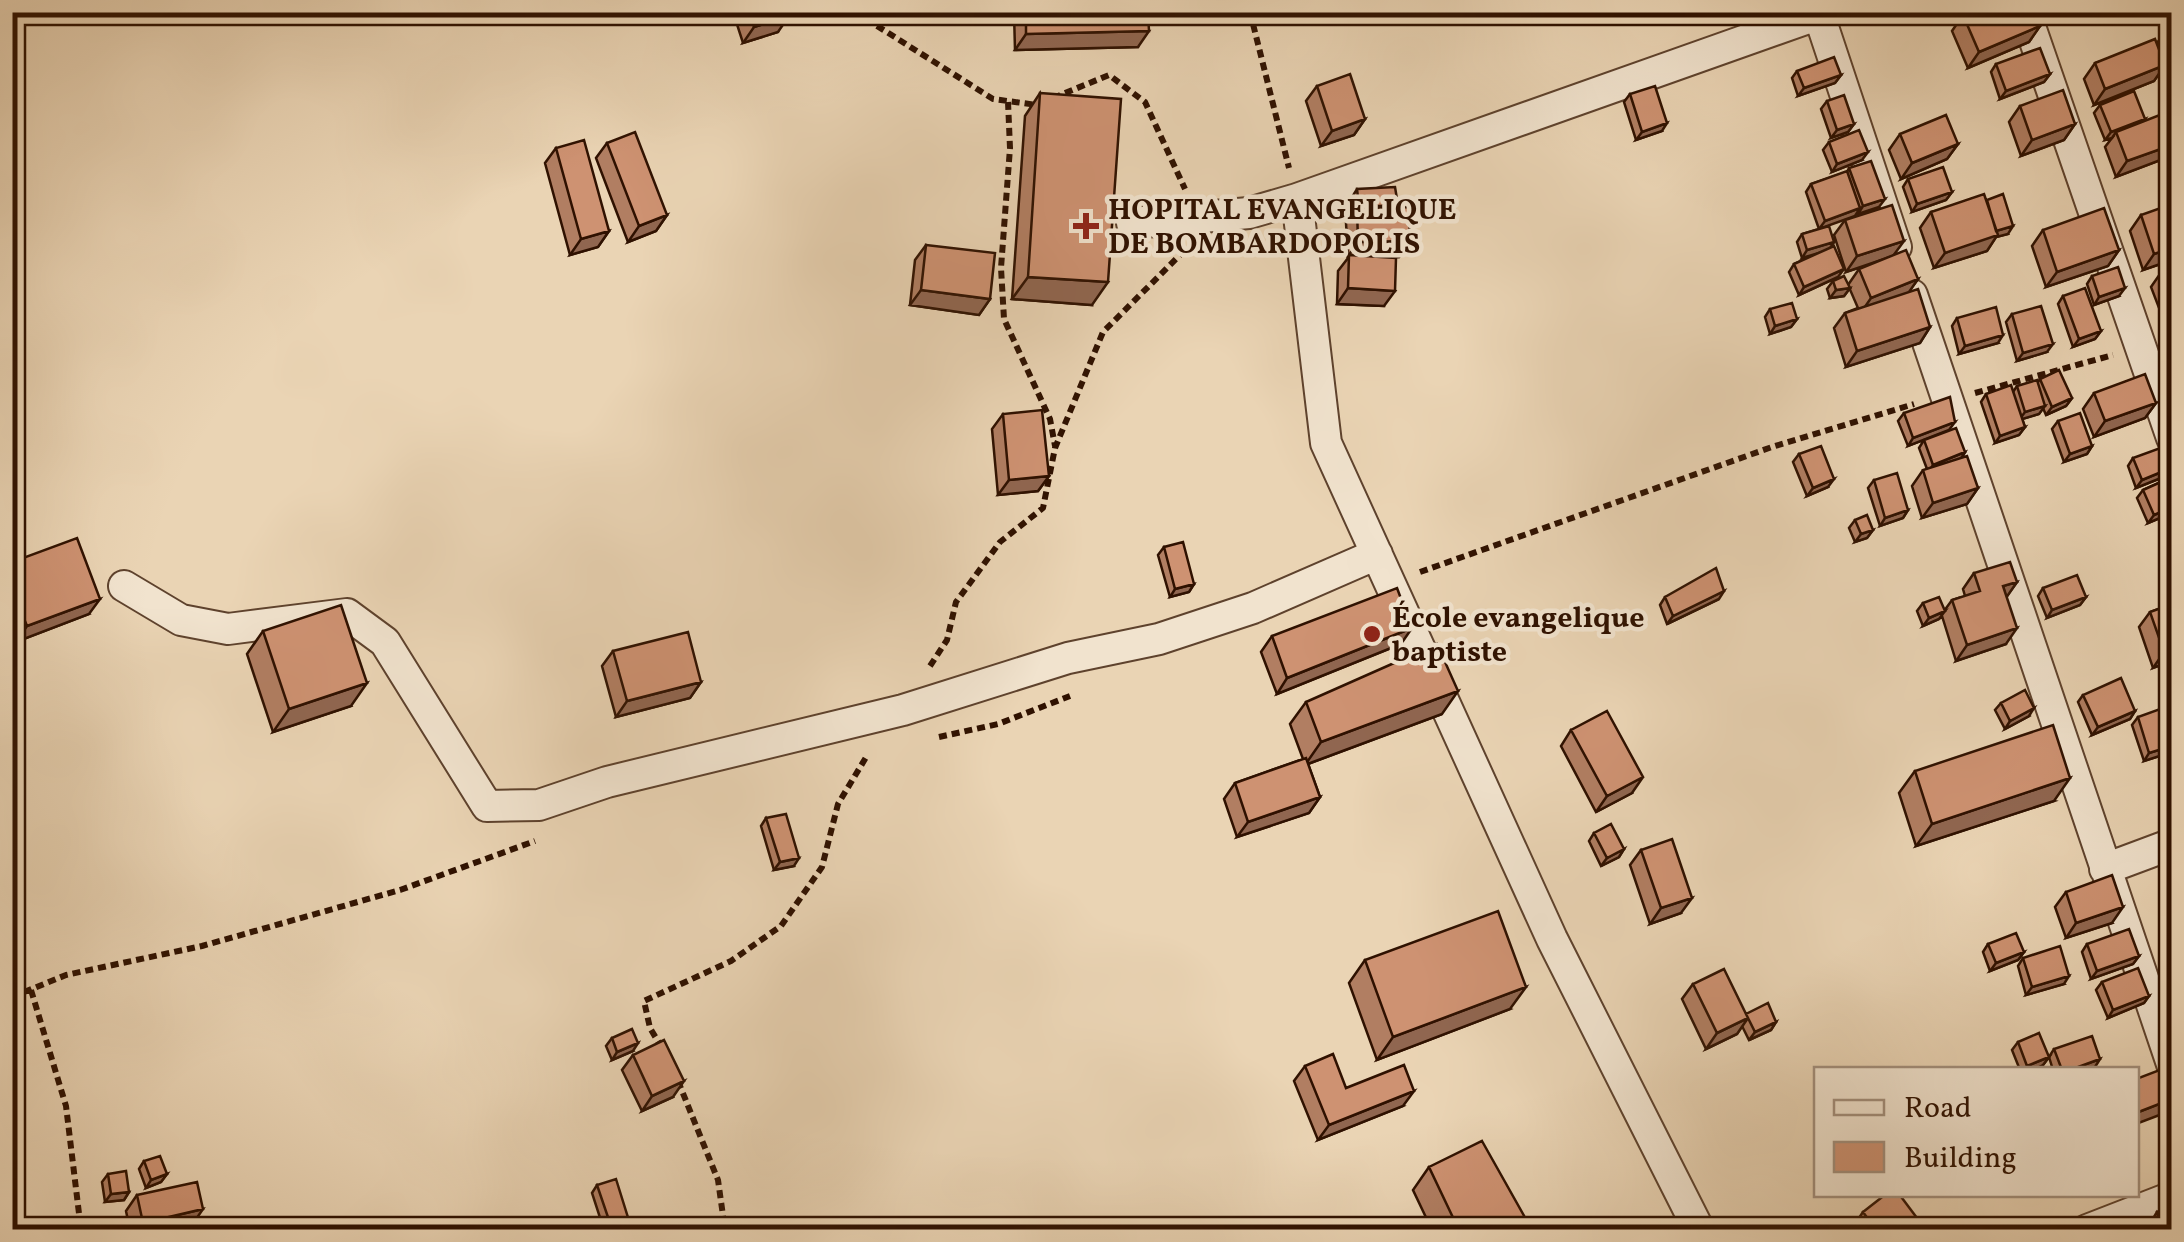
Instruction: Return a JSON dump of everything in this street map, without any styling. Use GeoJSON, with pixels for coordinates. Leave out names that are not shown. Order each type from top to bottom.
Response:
{"type":"FeatureCollection","features":[{"type":"Feature","properties":{"kind":"street"},"geometry":{"type":"LineString","coordinates":[[2025,12],[2172,438]]}},
{"type":"Feature","properties":{"kind":"street"},"geometry":{"type":"LineString","coordinates":[[1132,223],[1219,217],[1297,199],[1820,13],[2172,1064]]}},
{"type":"Feature","properties":{"kind":"street"},"geometry":{"type":"LineString","coordinates":[[1297,199],[1326,443],[1552,939],[1699,1230]]}},
{"type":"Feature","properties":{"kind":"street"},"geometry":{"type":"LineString","coordinates":[[124,586],[181,620],[228,628],[348,614],[385,642],[487,806],[538,806],[607,782],[903,710],[1068,658],[1159,640],[1253,608],[1377,554]]}},
{"type":"Feature","properties":{"kind":"street"},"geometry":{"type":"LineString","coordinates":[[2105,868],[2172,844]]}},
{"type":"Feature","properties":{"kind":"street"},"geometry":{"type":"LineString","coordinates":[[2087,1230],[2172,1197]]}},
{"type":"Feature","properties":{"kind":"path"},"geometry":{"type":"LineString","coordinates":[[854,12],[921,51],[968,85],[1008,102],[1041,105],[1072,86],[1109,74],[1145,102],[1190,201],[1219,217],[1102,332],[1055,448],[1042,508],[1000,542],[956,602],[947,640],[903,710]]}},
{"type":"Feature","properties":{"kind":"path"},"geometry":{"type":"LineString","coordinates":[[1250,12],[1297,199]]}},
{"type":"Feature","properties":{"kind":"path"},"geometry":{"type":"LineString","coordinates":[[1008,102],[1010,165],[1001,268],[1004,319],[1050,419],[1055,448]]}},
{"type":"Feature","properties":{"kind":"path"},"geometry":{"type":"LineString","coordinates":[[667,1057],[650,1028],[644,1001],[730,962],[781,926],[822,867],[838,804],[868,752]]}},
{"type":"Feature","properties":{"kind":"path"},"geometry":{"type":"LineString","coordinates":[[30,990],[66,1106],[81,1230]]}},
{"type":"Feature","properties":{"kind":"path"},"geometry":{"type":"LineString","coordinates":[[675,1074],[718,1180],[725,1230]]}},
{"type":"Feature","properties":{"kind":"building"},"geometry":{"type":"Polygon","coordinates":[[[749,12],[787,12],[789,16],[754,27],[749,12]]]}},
{"type":"Feature","properties":{"kind":"building"},"geometry":{"type":"Polygon","coordinates":[[[1026,12],[1148,12],[1149,31],[1026,34],[1026,12]]]}},
{"type":"Feature","properties":{"kind":"building"},"geometry":{"type":"Polygon","coordinates":[[[2034,12],[2040,26],[1979,52],[1963,15],[2034,12]]]}},
{"type":"Feature","properties":{"kind":"building"},"geometry":{"type":"Polygon","coordinates":[[[2172,34],[2172,57],[2168,58],[2160,39],[2172,34]]]}},
{"type":"Feature","properties":{"kind":"building"},"geometry":{"type":"Polygon","coordinates":[[[2155,39],[2165,65],[2105,89],[2095,63],[2155,39]]]}},
{"type":"Feature","properties":{"kind":"building"},"geometry":{"type":"Polygon","coordinates":[[[2040,48],[2050,74],[2006,91],[1996,64],[2040,48]]]}},
{"type":"Feature","properties":{"kind":"building"},"geometry":{"type":"Polygon","coordinates":[[[1834,57],[1841,75],[1804,88],[1797,71],[1834,57]]]}},
{"type":"Feature","properties":{"kind":"building"},"geometry":{"type":"Polygon","coordinates":[[[1350,74],[1365,119],[1332,131],[1317,86],[1350,74]]]}},
{"type":"Feature","properties":{"kind":"building"},"geometry":{"type":"Polygon","coordinates":[[[1655,86],[1667,123],[1642,132],[1630,94],[1655,86]]]}},
{"type":"Feature","properties":{"kind":"building"},"geometry":{"type":"Polygon","coordinates":[[[2063,90],[2075,124],[2032,140],[2020,106],[2063,90]]]}},
{"type":"Feature","properties":{"kind":"building"},"geometry":{"type":"Polygon","coordinates":[[[2134,91],[2145,119],[2111,132],[2100,105],[2134,91]]]}},
{"type":"Feature","properties":{"kind":"building"},"geometry":{"type":"Polygon","coordinates":[[[1040,93],[1121,99],[1108,282],[1028,277],[1040,93]]]}},
{"type":"Feature","properties":{"kind":"building"},"geometry":{"type":"Polygon","coordinates":[[[1844,95],[1854,124],[1837,130],[1827,101],[1844,95]]]}},
{"type":"Feature","properties":{"kind":"building"},"geometry":{"type":"Polygon","coordinates":[[[2170,111],[2172,145],[2127,161],[2116,132],[2170,111]]]}},
{"type":"Feature","properties":{"kind":"building"},"geometry":{"type":"Polygon","coordinates":[[[1946,115],[1958,144],[1912,163],[1900,134],[1946,115]]]}},
{"type":"Feature","properties":{"kind":"building"},"geometry":{"type":"Polygon","coordinates":[[[1859,130],[1868,152],[1837,164],[1829,142],[1859,130]]]}},
{"type":"Feature","properties":{"kind":"building"},"geometry":{"type":"Polygon","coordinates":[[[635,132],[667,215],[639,226],[607,143],[635,132]]]}},
{"type":"Feature","properties":{"kind":"building"},"geometry":{"type":"Polygon","coordinates":[[[584,140],[609,231],[581,239],[556,148],[584,140]]]}},
{"type":"Feature","properties":{"kind":"building"},"geometry":{"type":"Polygon","coordinates":[[[1871,161],[1885,199],[1863,206],[1849,168],[1871,161]]]}},
{"type":"Feature","properties":{"kind":"building"},"geometry":{"type":"Polygon","coordinates":[[[1943,167],[1952,192],[1917,204],[1908,179],[1943,167]]]}},
{"type":"Feature","properties":{"kind":"building"},"geometry":{"type":"Polygon","coordinates":[[[1847,171],[1860,208],[1825,221],[1811,184],[1847,171]]]}},
{"type":"Feature","properties":{"kind":"building"},"geometry":{"type":"Polygon","coordinates":[[[1395,187],[1398,205],[1359,207],[1357,189],[1395,187]]]}},
{"type":"Feature","properties":{"kind":"building"},"geometry":{"type":"Polygon","coordinates":[[[1984,194],[1998,235],[1945,253],[1931,212],[1984,194]]]}},
{"type":"Feature","properties":{"kind":"building"},"geometry":{"type":"Polygon","coordinates":[[[2003,194],[2013,226],[1996,231],[1987,200],[2003,194]]]}},
{"type":"Feature","properties":{"kind":"building"},"geometry":{"type":"Polygon","coordinates":[[[2172,204],[2172,248],[2154,254],[2141,215],[2172,204]]]}},
{"type":"Feature","properties":{"kind":"building"},"geometry":{"type":"Polygon","coordinates":[[[1892,205],[1904,241],[1857,256],[1845,220],[1892,205]]]}},
{"type":"Feature","properties":{"kind":"building"},"geometry":{"type":"Polygon","coordinates":[[[1409,207],[1410,241],[1358,242],[1357,208],[1409,207]]]}},
{"type":"Feature","properties":{"kind":"building"},"geometry":{"type":"Polygon","coordinates":[[[2104,208],[2119,250],[2057,272],[2043,230],[2104,208]]]}},
{"type":"Feature","properties":{"kind":"building"},"geometry":{"type":"Polygon","coordinates":[[[1829,226],[1834,242],[1807,250],[1802,234],[1829,226]]]}},
{"type":"Feature","properties":{"kind":"building"},"geometry":{"type":"Polygon","coordinates":[[[926,245],[995,253],[990,299],[921,290],[926,245]]]}},
{"type":"Feature","properties":{"kind":"building"},"geometry":{"type":"Polygon","coordinates":[[[1834,246],[1844,269],[1804,287],[1794,264],[1834,246]]]}},
{"type":"Feature","properties":{"kind":"building"},"geometry":{"type":"Polygon","coordinates":[[[1906,250],[1918,279],[1871,298],[1859,269],[1906,250]]]}},
{"type":"Feature","properties":{"kind":"building"},"geometry":{"type":"Polygon","coordinates":[[[1349,255],[1396,258],[1395,291],[1348,288],[1349,255]]]}},
{"type":"Feature","properties":{"kind":"building"},"geometry":{"type":"Polygon","coordinates":[[[2118,267],[2125,288],[2099,297],[2092,276],[2118,267]]]}},
{"type":"Feature","properties":{"kind":"building"},"geometry":{"type":"Polygon","coordinates":[[[2172,268],[2172,296],[2162,271],[2172,268]]]}},
{"type":"Feature","properties":{"kind":"building"},"geometry":{"type":"Polygon","coordinates":[[[1844,276],[1850,288],[1836,290],[1833,281],[1844,276]]]}},
{"type":"Feature","properties":{"kind":"building"},"geometry":{"type":"Polygon","coordinates":[[[2085,288],[2101,331],[2079,339],[2063,296],[2085,288]]]}},
{"type":"Feature","properties":{"kind":"building"},"geometry":{"type":"Polygon","coordinates":[[[1918,289],[1930,327],[1857,351],[1845,313],[1918,289]]]}},
{"type":"Feature","properties":{"kind":"building"},"geometry":{"type":"Polygon","coordinates":[[[1792,303],[1797,319],[1775,326],[1770,309],[1792,303]]]}},
{"type":"Feature","properties":{"kind":"building"},"geometry":{"type":"Polygon","coordinates":[[[2041,306],[2053,344],[2023,353],[2012,314],[2041,306]]]}},
{"type":"Feature","properties":{"kind":"building"},"geometry":{"type":"Polygon","coordinates":[[[1996,307],[2003,335],[1965,346],[1957,318],[1996,307]]]}},
{"type":"Feature","properties":{"kind":"building"},"geometry":{"type":"Polygon","coordinates":[[[2059,370],[2072,398],[2052,407],[2040,379],[2059,370]]]}},
{"type":"Feature","properties":{"kind":"building"},"geometry":{"type":"Polygon","coordinates":[[[2145,374],[2156,403],[2105,421],[2094,393],[2145,374]]]}},
{"type":"Feature","properties":{"kind":"building"},"geometry":{"type":"Polygon","coordinates":[[[2037,380],[2045,406],[2025,412],[2017,386],[2037,380]]]}},
{"type":"Feature","properties":{"kind":"building"},"geometry":{"type":"Polygon","coordinates":[[[2011,385],[2025,427],[2000,436],[1986,394],[2011,385]]]}},
{"type":"Feature","properties":{"kind":"building"},"geometry":{"type":"Polygon","coordinates":[[[1950,397],[1955,422],[1913,438],[1904,413],[1950,397]]]}},
{"type":"Feature","properties":{"kind":"building"},"geometry":{"type":"Polygon","coordinates":[[[1042,410],[1049,476],[1009,480],[1003,414],[1042,410]]]}},
{"type":"Feature","properties":{"kind":"building"},"geometry":{"type":"Polygon","coordinates":[[[2080,413],[2092,446],[2070,454],[2058,421],[2080,413]]]}},
{"type":"Feature","properties":{"kind":"building"},"geometry":{"type":"Polygon","coordinates":[[[1956,428],[1965,452],[1933,465],[1924,440],[1956,428]]]}},
{"type":"Feature","properties":{"kind":"building"},"geometry":{"type":"Polygon","coordinates":[[[1821,446],[1834,479],[1813,488],[1799,454],[1821,446]]]}},
{"type":"Feature","properties":{"kind":"building"},"geometry":{"type":"Polygon","coordinates":[[[2163,447],[2171,468],[2142,480],[2133,458],[2163,447]]]}},
{"type":"Feature","properties":{"kind":"building"},"geometry":{"type":"Polygon","coordinates":[[[1967,456],[1978,488],[1933,503],[1923,470],[1967,456]]]}},
{"type":"Feature","properties":{"kind":"building"},"geometry":{"type":"Polygon","coordinates":[[[1897,473],[1908,510],[1885,518],[1874,480],[1897,473]]]}},
{"type":"Feature","properties":{"kind":"building"},"geometry":{"type":"Polygon","coordinates":[[[2172,477],[2172,507],[2154,515],[2143,490],[2172,477]]]}},
{"type":"Feature","properties":{"kind":"building"},"geometry":{"type":"Polygon","coordinates":[[[1867,515],[1873,530],[1861,534],[1855,520],[1867,515]]]}},
{"type":"Feature","properties":{"kind":"building"},"geometry":{"type":"Polygon","coordinates":[[[77,538],[100,599],[27,626],[12,589],[12,562],[77,538]]]}},
{"type":"Feature","properties":{"kind":"building"},"geometry":{"type":"Polygon","coordinates":[[[1183,542],[1194,584],[1175,589],[1164,547],[1183,542]]]}},
{"type":"Feature","properties":{"kind":"building"},"geometry":{"type":"Polygon","coordinates":[[[2010,562],[2017,582],[2003,586],[2017,628],[1967,645],[1952,600],[1980,591],[1974,573],[2010,562]]]}},
{"type":"Feature","properties":{"kind":"building"},"geometry":{"type":"Polygon","coordinates":[[[1716,568],[1724,591],[1673,616],[1665,597],[1716,568]]]}},
{"type":"Feature","properties":{"kind":"building"},"geometry":{"type":"Polygon","coordinates":[[[2077,575],[2086,597],[2052,610],[2043,588],[2077,575]]]}},
{"type":"Feature","properties":{"kind":"building"},"geometry":{"type":"Polygon","coordinates":[[[1397,588],[1412,628],[1287,678],[1272,636],[1397,588]]]}},
{"type":"Feature","properties":{"kind":"building"},"geometry":{"type":"Polygon","coordinates":[[[1939,597],[1945,611],[1929,618],[1923,603],[1939,597]]]}},
{"type":"Feature","properties":{"kind":"building"},"geometry":{"type":"Polygon","coordinates":[[[2172,604],[2172,649],[2164,652],[2150,612],[2172,604]]]}},
{"type":"Feature","properties":{"kind":"building"},"geometry":{"type":"Polygon","coordinates":[[[341,605],[367,683],[289,709],[263,631],[341,605]]]}},
{"type":"Feature","properties":{"kind":"building"},"geometry":{"type":"Polygon","coordinates":[[[688,632],[701,682],[627,701],[613,651],[688,632]]]}},
{"type":"Feature","properties":{"kind":"building"},"geometry":{"type":"Polygon","coordinates":[[[1437,644],[1458,691],[1321,742],[1306,702],[1437,644]]]}},
{"type":"Feature","properties":{"kind":"building"},"geometry":{"type":"Polygon","coordinates":[[[2121,678],[2135,711],[2098,727],[2083,695],[2121,678]]]}},
{"type":"Feature","properties":{"kind":"building"},"geometry":{"type":"Polygon","coordinates":[[[2025,690],[2034,708],[2010,721],[2001,703],[2025,690]]]}},
{"type":"Feature","properties":{"kind":"building"},"geometry":{"type":"Polygon","coordinates":[[[2160,709],[2172,746],[2149,753],[2138,717],[2160,709]]]}},
{"type":"Feature","properties":{"kind":"building"},"geometry":{"type":"Polygon","coordinates":[[[1607,711],[1643,777],[1607,796],[1571,730],[1607,711]]]}},
{"type":"Feature","properties":{"kind":"building"},"geometry":{"type":"Polygon","coordinates":[[[2053,725],[2070,778],[1932,824],[1915,771],[2053,725]]]}},
{"type":"Feature","properties":{"kind":"building"},"geometry":{"type":"Polygon","coordinates":[[[1306,758],[1320,797],[1248,822],[1235,783],[1306,758]]]}},
{"type":"Feature","properties":{"kind":"building"},"geometry":{"type":"Polygon","coordinates":[[[786,814],[799,858],[780,862],[766,818],[786,814]]]}},
{"type":"Feature","properties":{"kind":"building"},"geometry":{"type":"Polygon","coordinates":[[[1611,824],[1624,849],[1607,858],[1594,833],[1611,824]]]}},
{"type":"Feature","properties":{"kind":"building"},"geometry":{"type":"Polygon","coordinates":[[[1672,839],[1692,898],[1661,908],[1641,850],[1672,839]]]}},
{"type":"Feature","properties":{"kind":"building"},"geometry":{"type":"Polygon","coordinates":[[[2112,875],[2123,907],[2076,923],[2066,892],[2112,875]]]}},
{"type":"Feature","properties":{"kind":"building"},"geometry":{"type":"Polygon","coordinates":[[[1498,911],[1526,987],[1393,1037],[1365,960],[1498,911]]]}},
{"type":"Feature","properties":{"kind":"building"},"geometry":{"type":"Polygon","coordinates":[[[2129,929],[2139,956],[2097,971],[2087,944],[2129,929]]]}},
{"type":"Feature","properties":{"kind":"building"},"geometry":{"type":"Polygon","coordinates":[[[2016,933],[2024,952],[1996,963],[1988,944],[2016,933]]]}},
{"type":"Feature","properties":{"kind":"building"},"geometry":{"type":"Polygon","coordinates":[[[2060,946],[2069,976],[2032,987],[2023,958],[2060,946]]]}},
{"type":"Feature","properties":{"kind":"building"},"geometry":{"type":"Polygon","coordinates":[[[2138,968],[2149,996],[2113,1010],[2102,982],[2138,968]]]}},
{"type":"Feature","properties":{"kind":"building"},"geometry":{"type":"Polygon","coordinates":[[[1724,969],[1748,1018],[1717,1033],[1693,984],[1724,969]]]}},
{"type":"Feature","properties":{"kind":"building"},"geometry":{"type":"Polygon","coordinates":[[[1768,1003],[1776,1022],[1755,1032],[1746,1014],[1768,1003]]]}},
{"type":"Feature","properties":{"kind":"building"},"geometry":{"type":"Polygon","coordinates":[[[632,1029],[638,1043],[617,1052],[612,1038],[632,1029]]]}},
{"type":"Feature","properties":{"kind":"building"},"geometry":{"type":"Polygon","coordinates":[[[2039,1033],[2049,1057],[2027,1066],[2018,1042],[2039,1033]]]}},
{"type":"Feature","properties":{"kind":"building"},"geometry":{"type":"Polygon","coordinates":[[[2092,1036],[2100,1059],[2078,1067],[2061,1067],[2054,1049],[2092,1036]]]}},
{"type":"Feature","properties":{"kind":"building"},"geometry":{"type":"Polygon","coordinates":[[[664,1040],[684,1081],[652,1096],[633,1055],[664,1040]]]}},
{"type":"Feature","properties":{"kind":"building"},"geometry":{"type":"Polygon","coordinates":[[[1333,1054],[1346,1088],[1404,1065],[1414,1091],[1329,1125],[1305,1066],[1333,1054]]]}},
{"type":"Feature","properties":{"kind":"building"},"geometry":{"type":"Polygon","coordinates":[[[2170,1066],[2172,1099],[2139,1112],[2139,1078],[2170,1066]]]}},
{"type":"Feature","properties":{"kind":"building"},"geometry":{"type":"Polygon","coordinates":[[[1482,1141],[1532,1230],[1450,1230],[1457,1226],[1429,1167],[1482,1141]]]}},
{"type":"Feature","properties":{"kind":"building"},"geometry":{"type":"Polygon","coordinates":[[[160,1156],[167,1174],[151,1180],[144,1161],[160,1156]]]}},
{"type":"Feature","properties":{"kind":"building"},"geometry":{"type":"Polygon","coordinates":[[[126,1171],[129,1192],[111,1194],[108,1174],[126,1171]]]}},
{"type":"Feature","properties":{"kind":"building"},"geometry":{"type":"Polygon","coordinates":[[[616,1179],[630,1224],[612,1229],[597,1185],[616,1179]]]}},
{"type":"Feature","properties":{"kind":"building"},"geometry":{"type":"Polygon","coordinates":[[[197,1182],[203,1209],[143,1223],[137,1195],[197,1182]]]}},
{"type":"Feature","properties":{"kind":"building"},"geometry":{"type":"Polygon","coordinates":[[[1882,1197],[1901,1197],[1926,1230],[1876,1230],[1863,1212],[1882,1197]]]}},
{"type":"Feature","properties":{"kind":"building"},"geometry":{"type":"Polygon","coordinates":[[[2172,1208],[2172,1230],[2161,1230],[2157,1212],[2172,1208]]]}},
{"type":"Feature","properties":{"kind":"building"},"geometry":{"type":"Polygon","coordinates":[[[1950,1218],[1956,1230],[1928,1230],[1950,1218]]]}},
{"type":"Feature","properties":{"kind":"place","name":"HOPITAL EVANGELIQUE DE BOMBARDOPOLIS"},"geometry":{"type":"Point","coordinates":[1086,226]}},
{"type":"Feature","properties":{"kind":"place","name":"École evangelique baptiste"},"geometry":{"type":"Point","coordinates":[1372,634]}}]}
